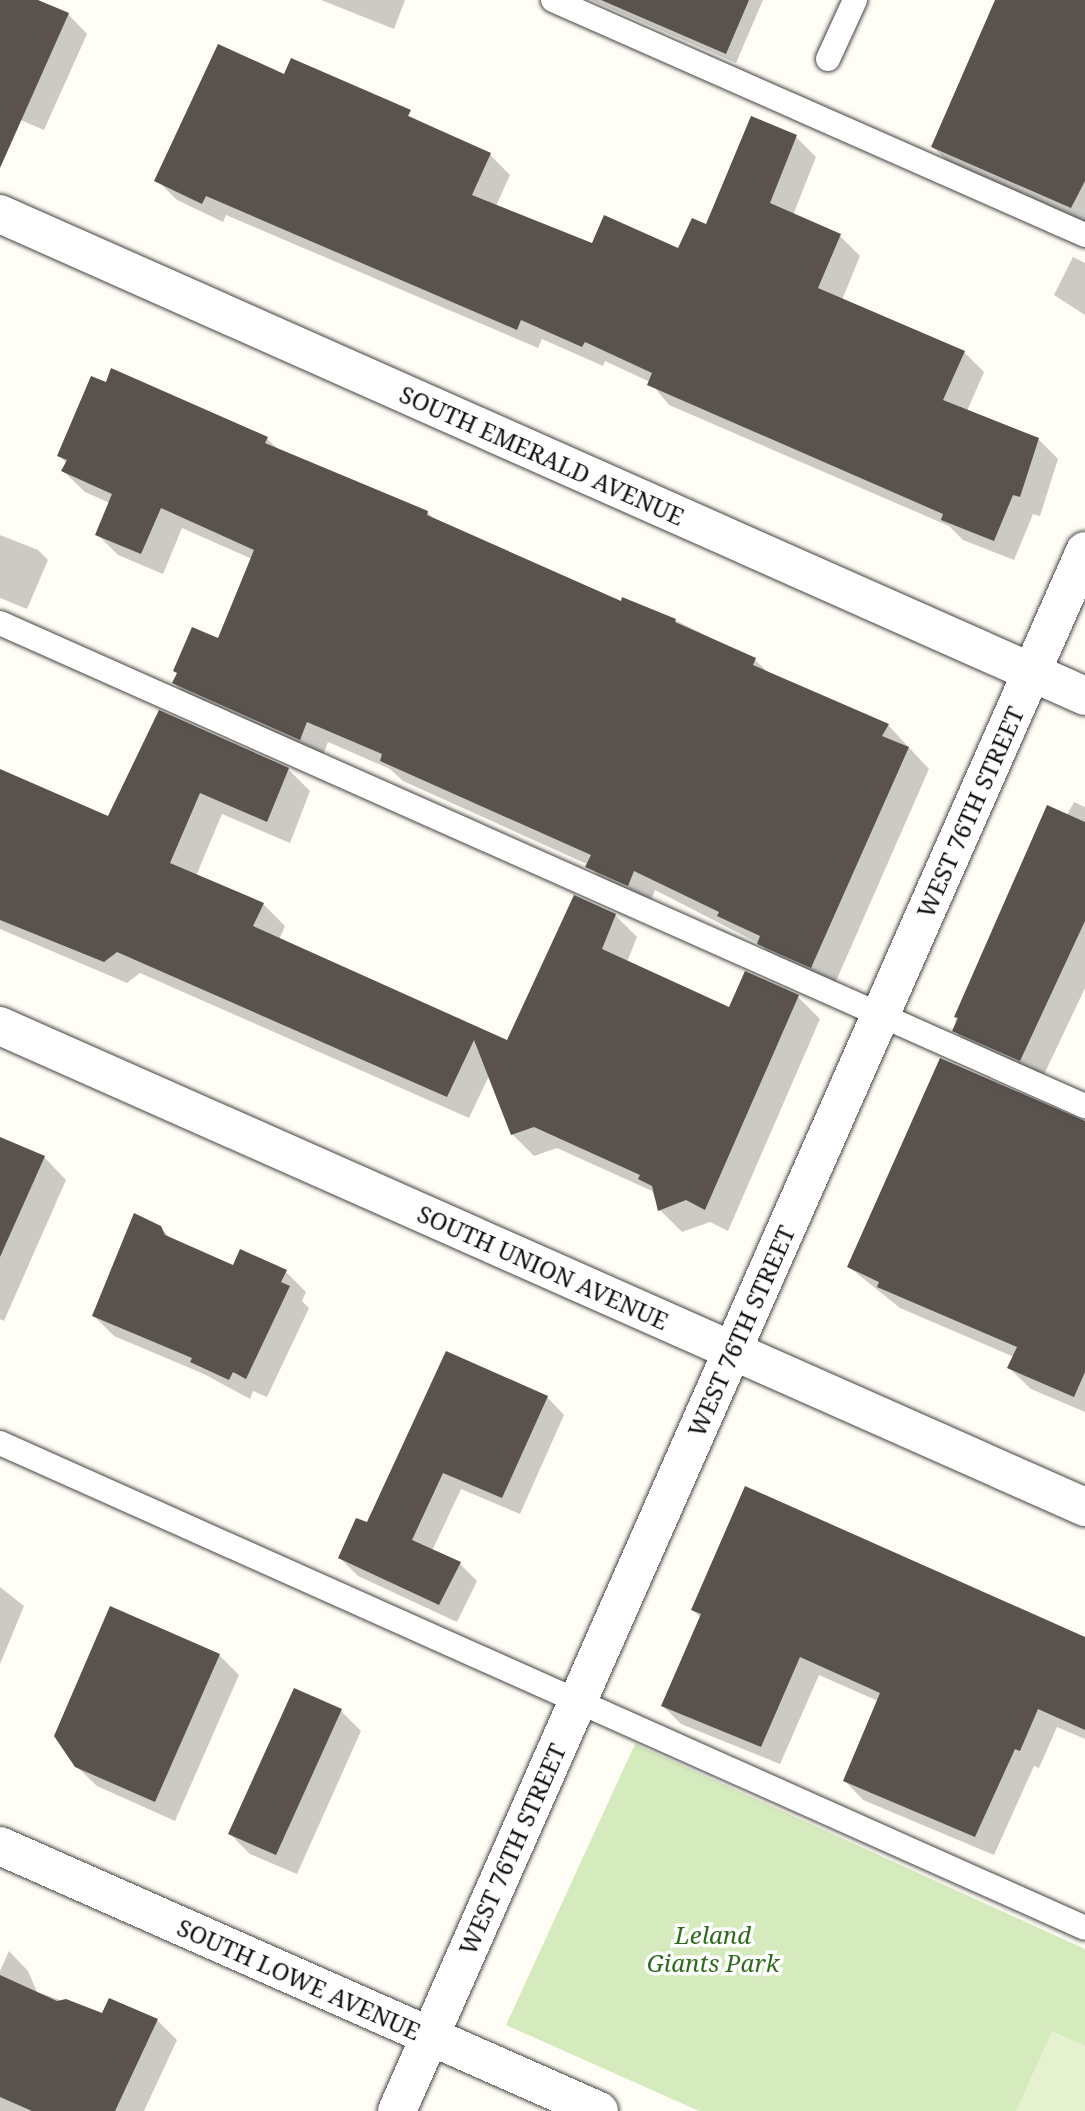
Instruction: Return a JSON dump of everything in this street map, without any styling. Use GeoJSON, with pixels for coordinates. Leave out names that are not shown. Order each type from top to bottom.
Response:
{"type":"FeatureCollection","features":[{"type":"Feature","properties":{"kind":"street","name":"SOUTH EMERALD AVENUE"},"geometry":{"type":"LineString","coordinates":[[0,214],[1085,696]]}},
{"type":"Feature","properties":{"kind":"street","name":"WEST 76TH STREET"},"geometry":{"type":"LineString","coordinates":[[397,2111],[1085,551]]}},
{"type":"Feature","properties":{"kind":"street","name":"SOUTH UNION AVENUE"},"geometry":{"type":"LineString","coordinates":[[0,1026],[1085,1507]]}},
{"type":"Feature","properties":{"kind":"street","name":"SOUTH LOWE AVENUE"},"geometry":{"type":"LineString","coordinates":[[0,1846],[599,2111]]}},
{"type":"Feature","properties":{"kind":"lane"},"geometry":{"type":"LineString","coordinates":[[553,0],[1085,235]]}},
{"type":"Feature","properties":{"kind":"lane"},"geometry":{"type":"LineString","coordinates":[[828,59],[855,0]]}},
{"type":"Feature","properties":{"kind":"lane"},"geometry":{"type":"LineString","coordinates":[[0,623],[1085,1106]]}},
{"type":"Feature","properties":{"kind":"lane"},"geometry":{"type":"LineString","coordinates":[[0,1443],[1085,1928]]}},
{"type":"Feature","properties":{"kind":"green space","name":"Leland Giants Park"},"geometry":{"type":"Polygon","coordinates":[[[635,1744],[1085,1949],[1085,2111],[699,2111],[506,2025],[635,1744]]]}},
{"type":"Feature","properties":{"kind":"green space"},"geometry":{"type":"Polygon","coordinates":[[[1052,2031],[1085,2046],[1085,2111],[1016,2111],[1052,2031]]]}},
{"type":"Feature","properties":{"kind":"building"},"geometry":{"type":"Polygon","coordinates":[[[0,0],[38,0],[69,13],[0,168],[0,0]]]}},
{"type":"Feature","properties":{"kind":"building"},"geometry":{"type":"Polygon","coordinates":[[[601,0],[749,0],[726,54],[601,0]]]}},
{"type":"Feature","properties":{"kind":"building"},"geometry":{"type":"Polygon","coordinates":[[[995,0],[1085,0],[1085,181],[1071,208],[931,147],[995,0]]]}},
{"type":"Feature","properties":{"kind":"building"},"geometry":{"type":"Polygon","coordinates":[[[218,44],[284,74],[291,58],[411,110],[408,116],[491,153],[472,195],[592,243],[604,215],[678,248],[692,218],[706,224],[751,116],[797,135],[770,203],[841,234],[818,288],[965,351],[943,400],[1039,438],[1020,497],[1013,495],[994,541],[941,520],[943,514],[647,385],[652,373],[585,342],[582,347],[521,320],[517,330],[206,196],[202,204],[154,181],[218,44]]]}},
{"type":"Feature","properties":{"kind":"building"},"geometry":{"type":"Polygon","coordinates":[[[111,368],[268,437],[265,443],[428,511],[427,515],[621,601],[622,597],[676,619],[675,622],[756,658],[753,665],[889,724],[882,736],[909,747],[811,968],[757,944],[760,936],[717,916],[719,912],[634,871],[628,886],[585,867],[591,855],[380,761],[382,754],[307,722],[300,740],[172,683],[177,673],[173,671],[192,627],[218,638],[254,550],[161,508],[141,554],[95,535],[112,494],[61,471],[67,460],[57,456],[91,376],[106,382],[111,368]]]}},
{"type":"Feature","properties":{"kind":"building"},"geometry":{"type":"Polygon","coordinates":[[[159,710],[289,768],[267,822],[200,793],[170,863],[264,903],[253,926],[507,1040],[574,895],[616,914],[602,949],[729,1007],[745,971],[799,995],[705,1210],[686,1200],[658,1211],[652,1186],[638,1179],[640,1175],[534,1127],[511,1135],[474,1040],[447,1097],[117,952],[104,962],[0,920],[0,769],[108,816],[159,710]]]}},
{"type":"Feature","properties":{"kind":"building"},"geometry":{"type":"Polygon","coordinates":[[[1047,805],[1085,822],[1085,921],[1020,1061],[952,1031],[958,1018],[954,1017],[1047,805]]]}},
{"type":"Feature","properties":{"kind":"building"},"geometry":{"type":"Polygon","coordinates":[[[940,1058],[1085,1121],[1085,1372],[1074,1397],[1007,1368],[1017,1347],[877,1287],[879,1282],[847,1267],[940,1058]]]}},
{"type":"Feature","properties":{"kind":"building"},"geometry":{"type":"Polygon","coordinates":[[[0,1137],[45,1156],[0,1257],[0,1137]]]}},
{"type":"Feature","properties":{"kind":"building"},"geometry":{"type":"Polygon","coordinates":[[[134,1213],[161,1226],[165,1235],[233,1265],[240,1249],[287,1270],[281,1282],[290,1286],[246,1379],[233,1372],[229,1380],[190,1362],[192,1358],[92,1316],[134,1213]]]}},
{"type":"Feature","properties":{"kind":"building"},"geometry":{"type":"Polygon","coordinates":[[[446,1351],[548,1396],[502,1498],[443,1473],[412,1540],[461,1562],[439,1605],[338,1558],[356,1518],[367,1522],[446,1351]]]}},
{"type":"Feature","properties":{"kind":"building"},"geometry":{"type":"Polygon","coordinates":[[[745,1486],[1085,1637],[1085,1730],[1038,1709],[1020,1751],[1015,1749],[975,1837],[843,1781],[880,1693],[800,1657],[761,1747],[661,1706],[701,1614],[691,1610],[745,1486]]]}},
{"type":"Feature","properties":{"kind":"building"},"geometry":{"type":"Polygon","coordinates":[[[110,1606],[220,1654],[155,1802],[75,1767],[54,1736],[110,1606]]]}},
{"type":"Feature","properties":{"kind":"building"},"geometry":{"type":"Polygon","coordinates":[[[294,1688],[342,1709],[276,1855],[228,1834],[294,1688]]]}},
{"type":"Feature","properties":{"kind":"building"},"geometry":{"type":"Polygon","coordinates":[[[0,1975],[57,2001],[66,1999],[102,2013],[109,1998],[158,2019],[115,2111],[32,2111],[0,2097],[0,1975]]]}}]}
